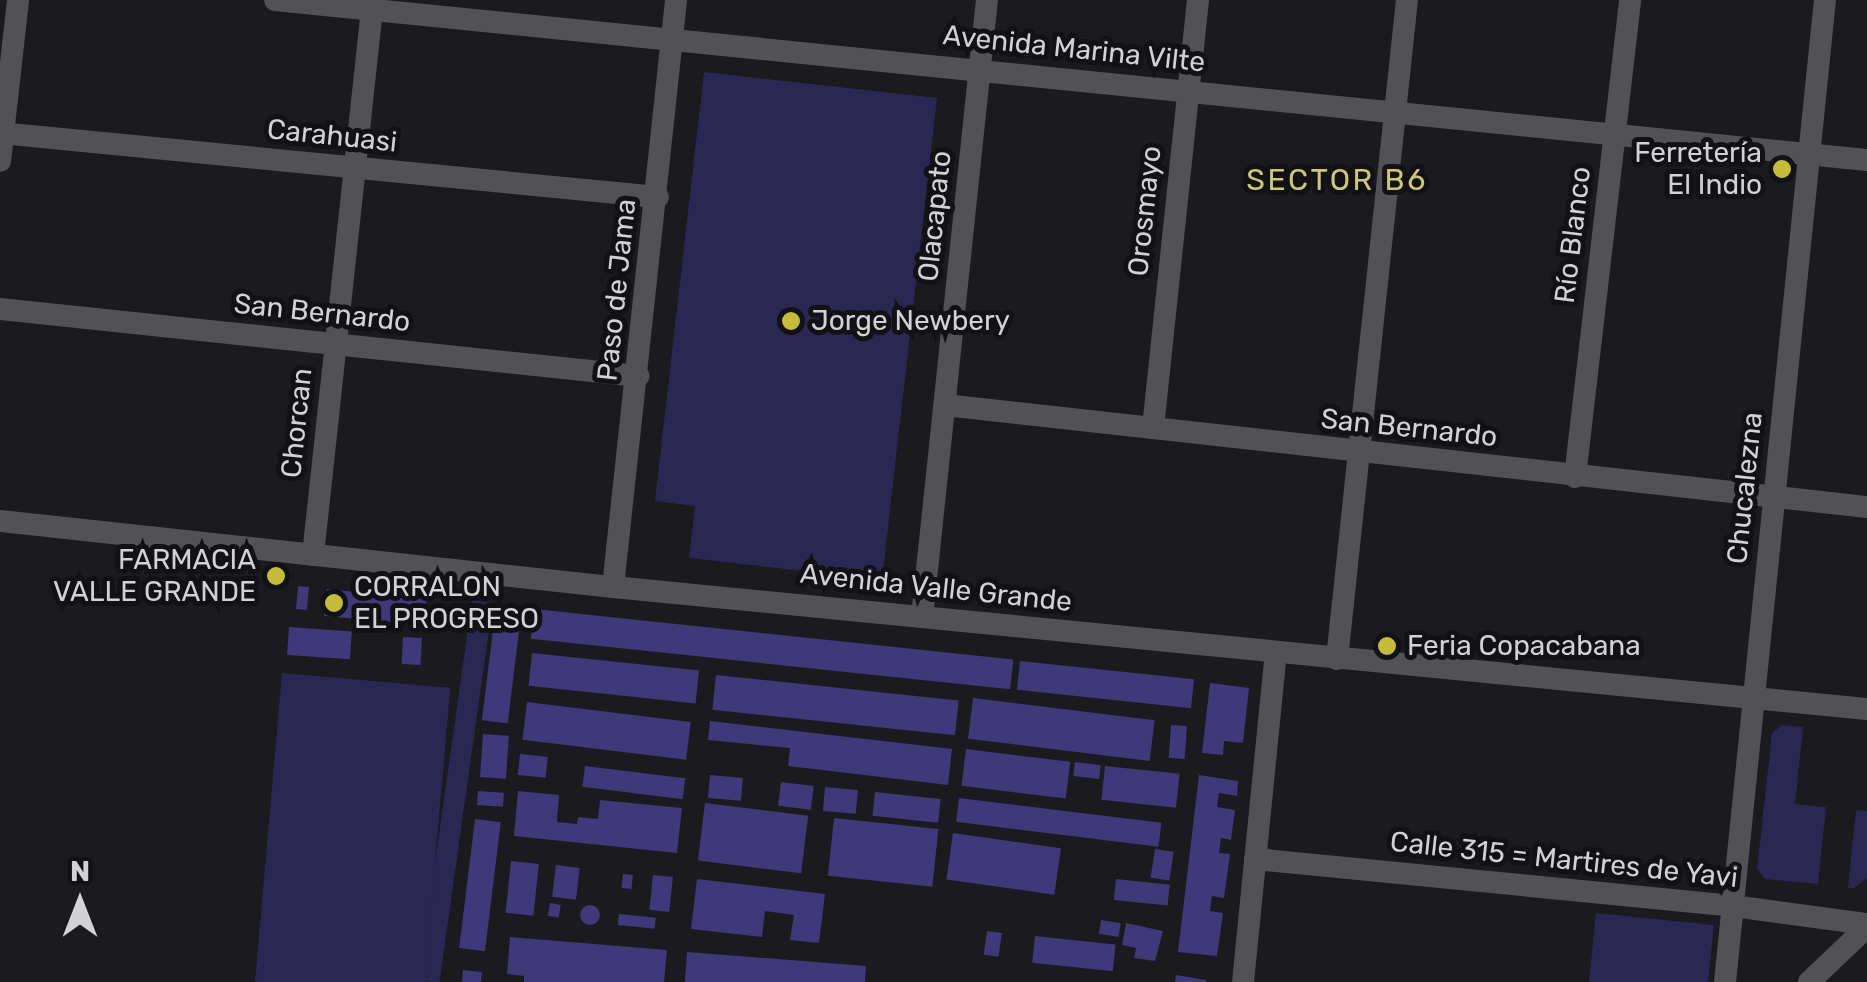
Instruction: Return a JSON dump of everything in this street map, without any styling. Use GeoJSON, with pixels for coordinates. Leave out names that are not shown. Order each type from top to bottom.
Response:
{"type":"FeatureCollection","features":[{"type":"Feature","properties":{"kind":"street"},"geometry":{"type":"LineString","coordinates":[[0,161],[18,0]]}},
{"type":"Feature","properties":{"kind":"street","name":"Avenida Marina Vilte"},"geometry":{"type":"LineString","coordinates":[[276,0],[372,6],[1867,160]]}},
{"type":"Feature","properties":{"kind":"street","name":"Paso de Jama"},"geometry":{"type":"LineString","coordinates":[[613,587],[658,197],[676,0]]}},
{"type":"Feature","properties":{"kind":"street","name":"Olacapato"},"geometry":{"type":"LineString","coordinates":[[922,616],[988,0]]}},
{"type":"Feature","properties":{"kind":"street","name":"Orosmayo"},"geometry":{"type":"LineString","coordinates":[[1153,428],[1198,0]]}},
{"type":"Feature","properties":{"kind":"street"},"geometry":{"type":"LineString","coordinates":[[1337,659],[1406,0]]}},
{"type":"Feature","properties":{"kind":"street","name":"Río Blanco"},"geometry":{"type":"LineString","coordinates":[[1575,476],[1630,0]]}},
{"type":"Feature","properties":{"kind":"street","name":"Chucalezna"},"geometry":{"type":"LineString","coordinates":[[1725,982],[1825,0]]}},
{"type":"Feature","properties":{"kind":"street","name":"Chorcan"},"geometry":{"type":"LineString","coordinates":[[313,554],[372,6]]}},
{"type":"Feature","properties":{"kind":"street","name":"Carahuasi"},"geometry":{"type":"LineString","coordinates":[[2,133],[658,197]]}},
{"type":"Feature","properties":{"kind":"street","name":"San Bernardo"},"geometry":{"type":"LineString","coordinates":[[0,309],[638,376]]}},
{"type":"Feature","properties":{"kind":"street","name":"San Bernardo"},"geometry":{"type":"LineString","coordinates":[[945,405],[1867,507]]}},
{"type":"Feature","properties":{"kind":"street","name":"Avenida Valle Grande"},"geometry":{"type":"LineString","coordinates":[[0,521],[613,587],[1867,709]]}},
{"type":"Feature","properties":{"kind":"street"},"geometry":{"type":"LineString","coordinates":[[1243,982],[1276,653]]}},
{"type":"Feature","properties":{"kind":"street","name":"Calle 315 = Martires de Yavi"},"geometry":{"type":"LineString","coordinates":[[1255,859],[1733,906],[1867,926]]}},
{"type":"Feature","properties":{"kind":"street"},"geometry":{"type":"LineString","coordinates":[[1808,982],[1867,926]]}},
{"type":"Feature","properties":{"kind":"shaded area","name":"Jorge Newbery"},"geometry":{"type":"Polygon","coordinates":[[[704,72],[937,98],[882,580],[689,558],[695,506],[655,501],[704,72]]]}},
{"type":"Feature","properties":{"kind":"shaded area"},"geometry":{"type":"Polygon","coordinates":[[[472,600],[493,603],[440,982],[419,980],[472,600]]]}},
{"type":"Feature","properties":{"kind":"shaded area"},"geometry":{"type":"Polygon","coordinates":[[[282,673],[450,688],[425,982],[255,982],[282,673]]]}},
{"type":"Feature","properties":{"kind":"shaded area"},"geometry":{"type":"Polygon","coordinates":[[[1782,725],[1803,727],[1795,804],[1826,807],[1818,884],[1765,879],[1757,869],[1772,733],[1782,725]]]}},
{"type":"Feature","properties":{"kind":"shaded area"},"geometry":{"type":"Polygon","coordinates":[[[1856,810],[1867,811],[1867,878],[1848,888],[1856,810]]]}},
{"type":"Feature","properties":{"kind":"shaded area"},"geometry":{"type":"Polygon","coordinates":[[[1596,913],[1714,925],[1708,982],[1589,982],[1596,913]]]}},
{"type":"Feature","properties":{"kind":"building"},"geometry":{"type":"Polygon","coordinates":[[[298,586],[309,587],[307,610],[296,609],[298,586]]]}},
{"type":"Feature","properties":{"kind":"building"},"geometry":{"type":"Polygon","coordinates":[[[327,589],[426,599],[424,626],[324,616],[327,589]]]}},
{"type":"Feature","properties":{"kind":"building"},"geometry":{"type":"Polygon","coordinates":[[[496,605],[522,608],[508,723],[482,720],[496,605]]]}},
{"type":"Feature","properties":{"kind":"building"},"geometry":{"type":"Polygon","coordinates":[[[534,609],[1013,659],[1010,689],[531,639],[534,609]]]}},
{"type":"Feature","properties":{"kind":"building"},"geometry":{"type":"Polygon","coordinates":[[[289,627],[352,631],[350,659],[287,655],[289,627]]]}},
{"type":"Feature","properties":{"kind":"building"},"geometry":{"type":"Polygon","coordinates":[[[403,637],[422,638],[421,665],[402,664],[403,637]]]}},
{"type":"Feature","properties":{"kind":"building"},"geometry":{"type":"Polygon","coordinates":[[[532,653],[699,671],[696,703],[529,686],[532,653]]]}},
{"type":"Feature","properties":{"kind":"building"},"geometry":{"type":"Polygon","coordinates":[[[1020,661],[1194,679],[1191,708],[1017,690],[1020,661]]]}},
{"type":"Feature","properties":{"kind":"building"},"geometry":{"type":"Polygon","coordinates":[[[716,675],[959,701],[955,735],[712,710],[716,675]]]}},
{"type":"Feature","properties":{"kind":"building"},"geometry":{"type":"Polygon","coordinates":[[[1210,683],[1249,688],[1243,743],[1224,741],[1223,755],[1202,753],[1210,683]]]}},
{"type":"Feature","properties":{"kind":"building"},"geometry":{"type":"Polygon","coordinates":[[[973,698],[1155,720],[1150,761],[968,739],[973,698]]]}},
{"type":"Feature","properties":{"kind":"building"},"geometry":{"type":"Polygon","coordinates":[[[527,702],[691,722],[686,760],[522,740],[527,702]]]}},
{"type":"Feature","properties":{"kind":"building"},"geometry":{"type":"Polygon","coordinates":[[[710,721],[952,749],[948,785],[788,766],[790,748],[708,740],[710,721]]]}},
{"type":"Feature","properties":{"kind":"building"},"geometry":{"type":"Polygon","coordinates":[[[1171,725],[1187,726],[1185,759],[1169,758],[1171,725]]]}},
{"type":"Feature","properties":{"kind":"building"},"geometry":{"type":"Polygon","coordinates":[[[483,734],[509,736],[506,779],[480,777],[483,734]]]}},
{"type":"Feature","properties":{"kind":"building"},"geometry":{"type":"Polygon","coordinates":[[[966,749],[1070,762],[1066,799],[961,786],[966,749]]]}},
{"type":"Feature","properties":{"kind":"building"},"geometry":{"type":"Polygon","coordinates":[[[520,754],[548,757],[546,778],[518,775],[520,754]]]}},
{"type":"Feature","properties":{"kind":"building"},"geometry":{"type":"Polygon","coordinates":[[[1075,762],[1101,765],[1099,779],[1073,776],[1075,762]]]}},
{"type":"Feature","properties":{"kind":"building"},"geometry":{"type":"Polygon","coordinates":[[[585,766],[685,778],[683,799],[582,787],[585,766]]]}},
{"type":"Feature","properties":{"kind":"building"},"geometry":{"type":"Polygon","coordinates":[[[1105,766],[1180,774],[1176,808],[1101,800],[1105,766]]]}},
{"type":"Feature","properties":{"kind":"building"},"geometry":{"type":"Polygon","coordinates":[[[710,775],[743,778],[741,801],[708,798],[710,775]]]}},
{"type":"Feature","properties":{"kind":"building"},"geometry":{"type":"Polygon","coordinates":[[[1199,775],[1238,781],[1237,796],[1219,793],[1217,807],[1235,810],[1231,840],[1221,838],[1219,853],[1230,854],[1224,898],[1212,896],[1210,911],[1223,913],[1217,956],[1178,952],[1199,775]]]}},
{"type":"Feature","properties":{"kind":"building"},"geometry":{"type":"Polygon","coordinates":[[[781,782],[814,786],[811,810],[778,806],[781,782]]]}},
{"type":"Feature","properties":{"kind":"building"},"geometry":{"type":"Polygon","coordinates":[[[825,787],[858,790],[856,814],[823,811],[825,787]]]}},
{"type":"Feature","properties":{"kind":"building"},"geometry":{"type":"Polygon","coordinates":[[[478,791],[504,793],[503,807],[477,805],[478,791]]]}},
{"type":"Feature","properties":{"kind":"building"},"geometry":{"type":"Polygon","coordinates":[[[518,791],[559,795],[557,822],[577,824],[578,817],[598,819],[600,800],[682,808],[677,853],[514,836],[518,791]]]}},
{"type":"Feature","properties":{"kind":"building"},"geometry":{"type":"Polygon","coordinates":[[[875,792],[941,799],[938,823],[872,816],[875,792]]]}},
{"type":"Feature","properties":{"kind":"building"},"geometry":{"type":"Polygon","coordinates":[[[959,798],[1161,823],[1159,847],[956,822],[959,798]]]}},
{"type":"Feature","properties":{"kind":"building"},"geometry":{"type":"Polygon","coordinates":[[[705,803],[808,816],[801,873],[698,861],[705,803]]]}},
{"type":"Feature","properties":{"kind":"building"},"geometry":{"type":"Polygon","coordinates":[[[834,818],[938,829],[932,887],[828,876],[834,818]]]}},
{"type":"Feature","properties":{"kind":"building"},"geometry":{"type":"Polygon","coordinates":[[[475,819],[501,822],[485,951],[459,948],[475,819]]]}},
{"type":"Feature","properties":{"kind":"building"},"geometry":{"type":"Polygon","coordinates":[[[953,833],[1061,848],[1054,895],[946,880],[953,833]]]}},
{"type":"Feature","properties":{"kind":"building"},"geometry":{"type":"Polygon","coordinates":[[[1155,849],[1174,852],[1169,881],[1150,878],[1155,849]]]}},
{"type":"Feature","properties":{"kind":"building"},"geometry":{"type":"Polygon","coordinates":[[[511,861],[539,864],[533,916],[506,913],[511,861]]]}},
{"type":"Feature","properties":{"kind":"building"},"geometry":{"type":"Polygon","coordinates":[[[556,865],[580,868],[576,900],[552,897],[556,865]]]}},
{"type":"Feature","properties":{"kind":"building"},"geometry":{"type":"Polygon","coordinates":[[[623,874],[633,875],[631,889],[622,888],[623,874]]]}},
{"type":"Feature","properties":{"kind":"building"},"geometry":{"type":"Polygon","coordinates":[[[653,875],[673,877],[669,912],[649,910],[653,875]]]}},
{"type":"Feature","properties":{"kind":"building"},"geometry":{"type":"Polygon","coordinates":[[[697,879],[825,894],[819,943],[790,940],[794,915],[765,911],[762,937],[691,929],[697,879]]]}},
{"type":"Feature","properties":{"kind":"building"},"geometry":{"type":"Polygon","coordinates":[[[1116,879],[1170,885],[1168,906],[1114,900],[1116,879]]]}},
{"type":"Feature","properties":{"kind":"building"},"geometry":{"type":"Polygon","coordinates":[[[550,903],[561,905],[559,918],[548,916],[550,903]]]}},
{"type":"Feature","properties":{"kind":"building"},"geometry":{"type":"Polygon","coordinates":[[[590,905],[600,915],[590,925],[580,915],[590,905]]]}},
{"type":"Feature","properties":{"kind":"building"},"geometry":{"type":"Polygon","coordinates":[[[619,914],[656,918],[655,929],[618,925],[619,914]]]}},
{"type":"Feature","properties":{"kind":"building"},"geometry":{"type":"Polygon","coordinates":[[[1101,920],[1121,923],[1119,937],[1099,934],[1101,920]]]}},
{"type":"Feature","properties":{"kind":"building"},"geometry":{"type":"Polygon","coordinates":[[[1126,923],[1163,931],[1155,961],[1134,958],[1136,948],[1122,945],[1126,923]]]}},
{"type":"Feature","properties":{"kind":"building"},"geometry":{"type":"Polygon","coordinates":[[[987,931],[1002,933],[999,957],[984,955],[987,931]]]}},
{"type":"Feature","properties":{"kind":"building"},"geometry":{"type":"Polygon","coordinates":[[[1035,936],[1116,944],[1113,971],[1032,963],[1035,936]]]}},
{"type":"Feature","properties":{"kind":"building"},"geometry":{"type":"Polygon","coordinates":[[[510,937],[667,950],[664,982],[524,982],[524,976],[507,974],[510,937]]]}},
{"type":"Feature","properties":{"kind":"building"},"geometry":{"type":"Polygon","coordinates":[[[687,952],[866,966],[865,982],[685,982],[687,952]]]}},
{"type":"Feature","properties":{"kind":"building"},"geometry":{"type":"Polygon","coordinates":[[[463,970],[482,972],[481,982],[462,982],[463,970]]]}},
{"type":"Feature","properties":{"kind":"building"},"geometry":{"type":"Polygon","coordinates":[[[1176,975],[1206,980],[1206,982],[1175,982],[1176,975]]]}},
{"type":"Feature","properties":{"kind":"place","name":"Ferretería El Indio"},"geometry":{"type":"Point","coordinates":[1782,169]}},
{"type":"Feature","properties":{"kind":"place","name":"Jorge Newbery"},"geometry":{"type":"Point","coordinates":[791,321]}},
{"type":"Feature","properties":{"kind":"place","name":"FARMACIA VALLE GRANDE"},"geometry":{"type":"Point","coordinates":[276,576]}},
{"type":"Feature","properties":{"kind":"place","name":"CORRALON EL PROGRESO"},"geometry":{"type":"Point","coordinates":[334,603]}},
{"type":"Feature","properties":{"kind":"place","name":"Feria Copacabana"},"geometry":{"type":"Point","coordinates":[1387,646]}},
{"type":"Feature","properties":{"kind":"district","name":"SECTOR B6"},"geometry":{"type":"Point","coordinates":[1337,180]}}]}
